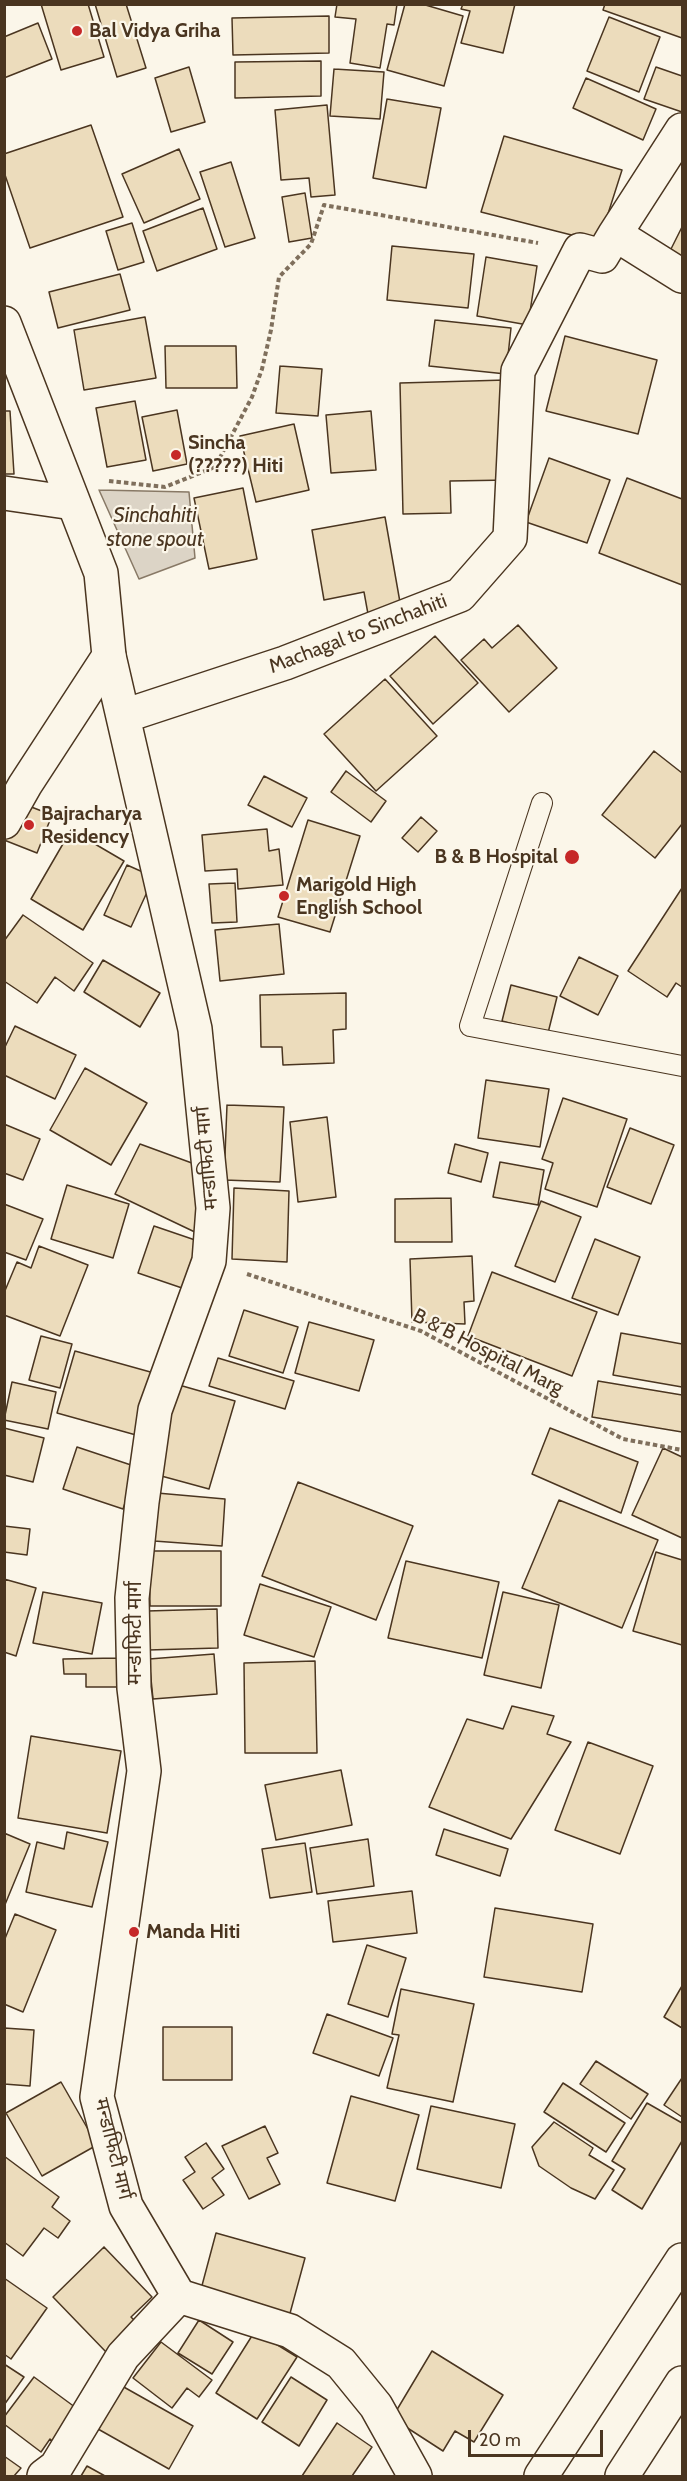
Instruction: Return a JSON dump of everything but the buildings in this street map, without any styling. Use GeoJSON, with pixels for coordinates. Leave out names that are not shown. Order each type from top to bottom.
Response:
{"type":"FeatureCollection","features":[{"type":"Feature","properties":{"kind":"main road"},"geometry":{"type":"LineString","coordinates":[[580,250],[602,256],[682,130]]}},
{"type":"Feature","properties":{"kind":"main road"},"geometry":{"type":"LineString","coordinates":[[615,234],[682,276]]}},
{"type":"Feature","properties":{"kind":"main road","name":"Machagal to Sinchahiti"},"geometry":{"type":"LineString","coordinates":[[124,716],[285,663],[460,595],[510,538],[518,371],[580,250]]}},
{"type":"Feature","properties":{"kind":"main road","name":"मन्डाफिटी मार्ग"},"geometry":{"type":"LineString","coordinates":[[4,323],[101,573],[109,656],[195,1029],[213,1208],[209,1261],[155,1410],[142,1502],[132,1598],[134,1688],[144,1771],[97,2097],[126,2206],[179,2296]]}},
{"type":"Feature","properties":{"kind":"main road"},"geometry":{"type":"LineString","coordinates":[[4,493],[74,503]]}},
{"type":"Feature","properties":{"kind":"main road"},"geometry":{"type":"LineString","coordinates":[[4,822],[25,785],[109,656]]}},
{"type":"Feature","properties":{"kind":"main road"},"geometry":{"type":"LineString","coordinates":[[541,2476],[682,2260]]}},
{"type":"Feature","properties":{"kind":"main road"},"geometry":{"type":"LineString","coordinates":[[44,2476],[56,2466],[123,2356],[179,2296],[290,2331],[341,2363],[376,2406],[415,2476]]}},
{"type":"Feature","properties":{"kind":"main road"},"geometry":{"type":"LineString","coordinates":[[622,2476],[682,2383]]}},
{"type":"Feature","properties":{"kind":"lane"},"geometry":{"type":"LineString","coordinates":[[542,803],[470,1026],[682,1066]]}},
{"type":"Feature","properties":{"kind":"path"},"geometry":{"type":"LineString","coordinates":[[74,503],[108,481],[165,487],[215,467],[252,397],[262,369],[279,277],[311,244],[324,205],[580,250]]}},
{"type":"Feature","properties":{"kind":"path","name":"B & B Hospital Marg"},"geometry":{"type":"LineString","coordinates":[[209,1261],[421,1331],[623,1439],[682,1450]]}},
{"type":"Feature","properties":{"kind":"water","name":"Sinchahiti stone spout"},"geometry":{"type":"Polygon","coordinates":[[[99,490],[189,492],[195,558],[139,579],[99,490]]]}},
{"type":"Feature","properties":{"kind":"place","name":"Bal Vidya Griha"},"geometry":{"type":"Point","coordinates":[77,31]}},
{"type":"Feature","properties":{"kind":"place","name":"Sincha (?????) Hiti"},"geometry":{"type":"Point","coordinates":[176,455]}},
{"type":"Feature","properties":{"kind":"place","name":"Bajracharya Residency"},"geometry":{"type":"Point","coordinates":[29,825]}},
{"type":"Feature","properties":{"kind":"place","name":"B & B Hospital"},"geometry":{"type":"Point","coordinates":[572,857]}},
{"type":"Feature","properties":{"kind":"place","name":"Marigold High English School"},"geometry":{"type":"Point","coordinates":[284,896]}},
{"type":"Feature","properties":{"kind":"place","name":"Manda Hiti"},"geometry":{"type":"Point","coordinates":[134,1932]}}]}
